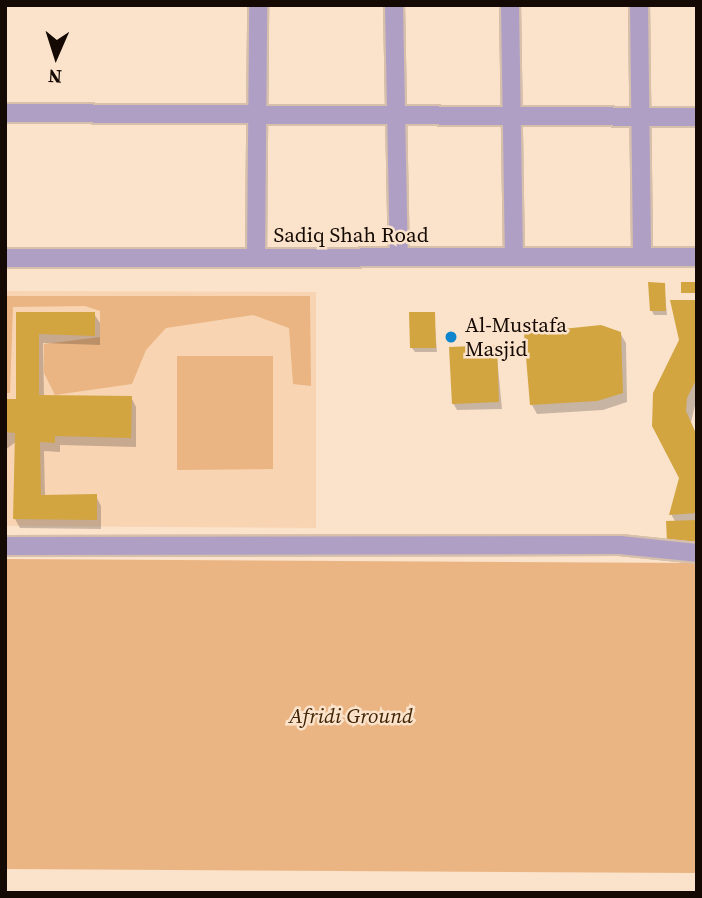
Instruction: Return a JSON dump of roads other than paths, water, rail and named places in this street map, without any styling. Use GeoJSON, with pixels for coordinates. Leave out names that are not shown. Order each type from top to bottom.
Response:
{"type":"FeatureCollection","features":[{"type":"Feature","properties":{"kind":"street"},"geometry":{"type":"LineString","coordinates":[[256,258],[258,5]]}},
{"type":"Feature","properties":{"kind":"street"},"geometry":{"type":"LineString","coordinates":[[394,5],[399,257]]}},
{"type":"Feature","properties":{"kind":"street"},"geometry":{"type":"LineString","coordinates":[[510,5],[514,257]]}},
{"type":"Feature","properties":{"kind":"street"},"geometry":{"type":"LineString","coordinates":[[639,5],[642,257]]}},
{"type":"Feature","properties":{"kind":"street"},"geometry":{"type":"LineString","coordinates":[[5,113],[697,117]]}},
{"type":"Feature","properties":{"kind":"street","name":"Sadiq Shah Road"},"geometry":{"type":"LineString","coordinates":[[5,258],[697,257]]}},
{"type":"Feature","properties":{"kind":"street"},"geometry":{"type":"LineString","coordinates":[[5,546],[606,545],[697,553]]}},
{"type":"Feature","properties":{"kind":"place","name":"Al-Mustafa Masjid"},"geometry":{"type":"Point","coordinates":[451,337]}},
{"type":"Feature","properties":{"kind":"park label","name":"Afridi Ground"},"geometry":{"type":"Point","coordinates":[351,716]}}]}
